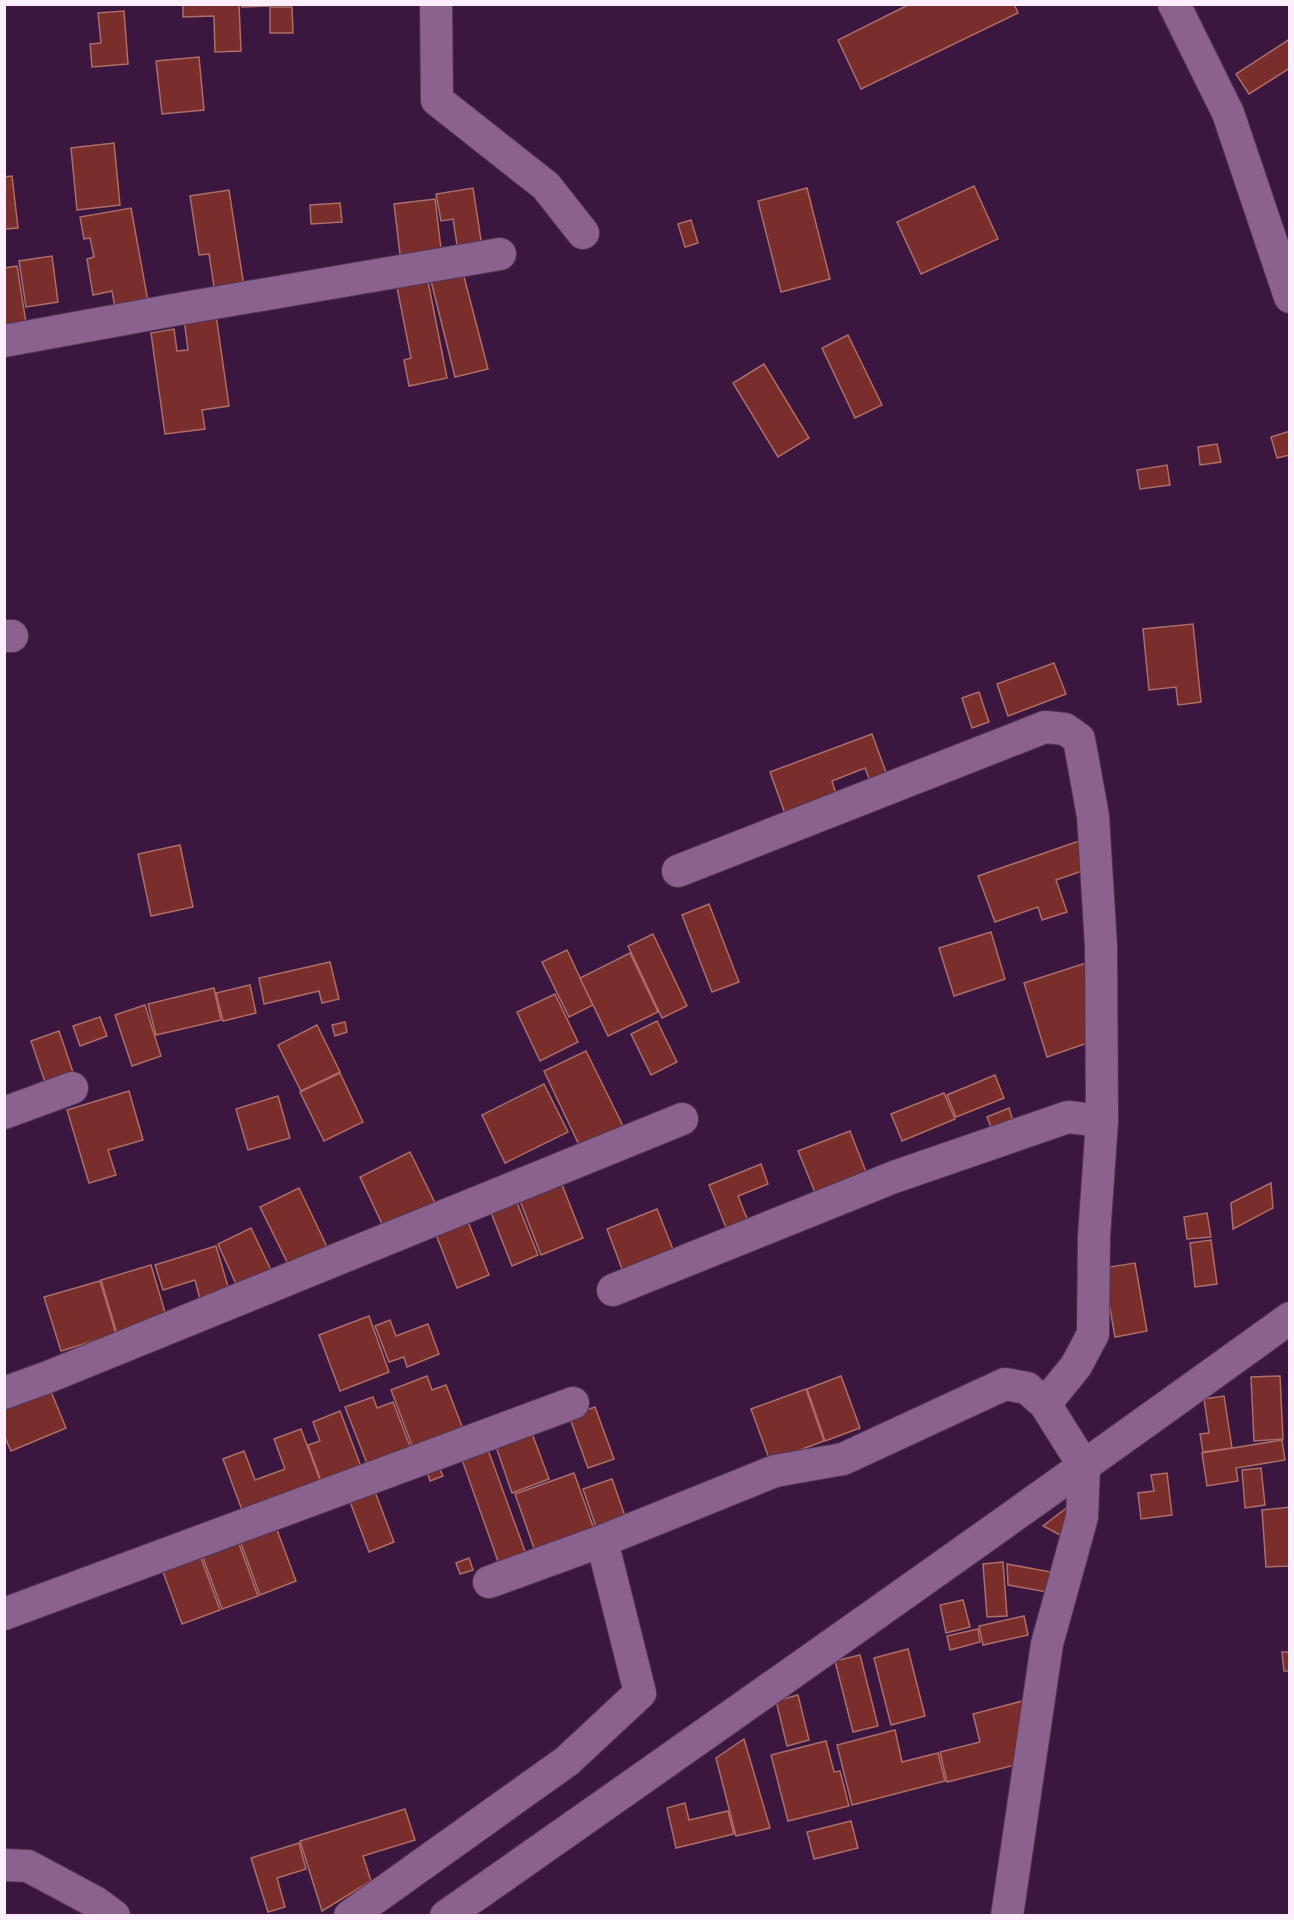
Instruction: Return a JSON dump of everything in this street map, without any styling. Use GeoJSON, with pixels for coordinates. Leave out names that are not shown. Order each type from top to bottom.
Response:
{"type":"FeatureCollection","features":[{"type":"Feature","properties":{"kind":"street"},"geometry":{"type":"LineString","coordinates":[[436,4],[438,100],[546,186],[583,233]]}},
{"type":"Feature","properties":{"kind":"street"},"geometry":{"type":"LineString","coordinates":[[1174,4],[1228,113],[1290,297]]}},
{"type":"Feature","properties":{"kind":"street"},"geometry":{"type":"LineString","coordinates":[[4,341],[500,254]]}},
{"type":"Feature","properties":{"kind":"street"},"geometry":{"type":"LineString","coordinates":[[678,871],[1045,727],[1065,729],[1079,739],[1093,816],[1101,946],[1102,1121],[1094,1236],[1093,1334],[1076,1366],[1045,1404]]}},
{"type":"Feature","properties":{"kind":"street"},"geometry":{"type":"LineString","coordinates":[[4,1113],[72,1088]]}},
{"type":"Feature","properties":{"kind":"street"},"geometry":{"type":"LineString","coordinates":[[613,1290],[894,1177],[1068,1117],[1102,1121]]}},
{"type":"Feature","properties":{"kind":"street"},"geometry":{"type":"LineString","coordinates":[[4,1393],[682,1119]]}},
{"type":"Feature","properties":{"kind":"street"},"geometry":{"type":"LineString","coordinates":[[446,1916],[1290,1318]]}},
{"type":"Feature","properties":{"kind":"street"},"geometry":{"type":"LineString","coordinates":[[489,1581],[602,1541],[775,1471],[843,1459],[1005,1384],[1027,1388],[1045,1404],[1084,1466],[1082,1517],[1047,1644],[1007,1916]]}},
{"type":"Feature","properties":{"kind":"street"},"geometry":{"type":"LineString","coordinates":[[4,1614],[573,1403]]}},
{"type":"Feature","properties":{"kind":"street"},"geometry":{"type":"LineString","coordinates":[[350,1916],[567,1761],[640,1693],[602,1541]]}},
{"type":"Feature","properties":{"kind":"street"},"geometry":{"type":"LineString","coordinates":[[4,1864],[28,1866],[95,1902],[114,1916]]}},
{"type":"Feature","properties":{"kind":"building"},"geometry":{"type":"Polygon","coordinates":[[[183,4],[239,4],[241,51],[215,52],[214,16],[183,17],[183,4]]]}},
{"type":"Feature","properties":{"kind":"building"},"geometry":{"type":"Polygon","coordinates":[[[241,4],[270,4],[270,6],[242,7],[241,4]]]}},
{"type":"Feature","properties":{"kind":"building"},"geometry":{"type":"Polygon","coordinates":[[[910,4],[1014,4],[1018,13],[861,89],[838,40],[910,4]]]}},
{"type":"Feature","properties":{"kind":"building"},"geometry":{"type":"Polygon","coordinates":[[[270,7],[292,7],[293,33],[270,33],[270,7]]]}},
{"type":"Feature","properties":{"kind":"building"},"geometry":{"type":"Polygon","coordinates":[[[124,11],[128,64],[92,67],[90,44],[101,43],[98,13],[124,11]]]}},
{"type":"Feature","properties":{"kind":"building"},"geometry":{"type":"Polygon","coordinates":[[[1290,39],[1290,68],[1249,94],[1236,74],[1290,39]]]}},
{"type":"Feature","properties":{"kind":"building"},"geometry":{"type":"Polygon","coordinates":[[[199,57],[204,110],[162,114],[156,61],[199,57]]]}},
{"type":"Feature","properties":{"kind":"building"},"geometry":{"type":"Polygon","coordinates":[[[114,143],[120,205],[77,210],[71,148],[114,143]]]}},
{"type":"Feature","properties":{"kind":"building"},"geometry":{"type":"Polygon","coordinates":[[[12,176],[18,228],[4,229],[4,177],[12,176]]]}},
{"type":"Feature","properties":{"kind":"building"},"geometry":{"type":"Polygon","coordinates":[[[974,186],[998,239],[921,274],[897,222],[974,186]]]}},
{"type":"Feature","properties":{"kind":"building"},"geometry":{"type":"Polygon","coordinates":[[[473,188],[482,247],[458,251],[453,219],[441,221],[436,194],[473,188]]]}},
{"type":"Feature","properties":{"kind":"building"},"geometry":{"type":"Polygon","coordinates":[[[807,188],[830,279],[781,292],[758,201],[807,188]]]}},
{"type":"Feature","properties":{"kind":"building"},"geometry":{"type":"Polygon","coordinates":[[[229,190],[244,287],[215,293],[209,254],[199,255],[190,196],[229,190]]]}},
{"type":"Feature","properties":{"kind":"building"},"geometry":{"type":"Polygon","coordinates":[[[435,199],[442,257],[401,262],[394,204],[435,199]]]}},
{"type":"Feature","properties":{"kind":"building"},"geometry":{"type":"Polygon","coordinates":[[[340,203],[342,222],[311,224],[310,205],[340,203]]]}},
{"type":"Feature","properties":{"kind":"building"},"geometry":{"type":"Polygon","coordinates":[[[131,208],[149,307],[116,313],[112,291],[93,295],[87,259],[94,257],[90,238],[84,239],[80,217],[131,208]]]}},
{"type":"Feature","properties":{"kind":"building"},"geometry":{"type":"Polygon","coordinates":[[[691,220],[698,243],[685,247],[678,224],[691,220]]]}},
{"type":"Feature","properties":{"kind":"building"},"geometry":{"type":"Polygon","coordinates":[[[52,256],[58,302],[26,307],[19,261],[52,256]]]}},
{"type":"Feature","properties":{"kind":"building"},"geometry":{"type":"Polygon","coordinates":[[[17,266],[27,329],[4,333],[4,268],[17,266]]]}},
{"type":"Feature","properties":{"kind":"building"},"geometry":{"type":"Polygon","coordinates":[[[463,273],[488,369],[455,377],[431,281],[463,273]]]}},
{"type":"Feature","properties":{"kind":"building"},"geometry":{"type":"Polygon","coordinates":[[[427,276],[447,378],[409,386],[404,360],[411,358],[396,282],[427,276]]]}},
{"type":"Feature","properties":{"kind":"building"},"geometry":{"type":"Polygon","coordinates":[[[216,315],[229,406],[202,410],[205,429],[165,434],[151,333],[174,329],[177,351],[188,350],[184,319],[216,315]]]}},
{"type":"Feature","properties":{"kind":"building"},"geometry":{"type":"Polygon","coordinates":[[[848,335],[882,405],[855,418],[822,348],[848,335]]]}},
{"type":"Feature","properties":{"kind":"building"},"geometry":{"type":"Polygon","coordinates":[[[764,364],[809,438],[778,457],[733,383],[764,364]]]}},
{"type":"Feature","properties":{"kind":"building"},"geometry":{"type":"Polygon","coordinates":[[[1290,431],[1290,455],[1277,458],[1271,437],[1290,431]]]}},
{"type":"Feature","properties":{"kind":"building"},"geometry":{"type":"Polygon","coordinates":[[[1217,444],[1221,462],[1200,465],[1198,447],[1217,444]]]}},
{"type":"Feature","properties":{"kind":"building"},"geometry":{"type":"Polygon","coordinates":[[[1167,465],[1170,485],[1140,489],[1137,470],[1167,465]]]}},
{"type":"Feature","properties":{"kind":"building"},"geometry":{"type":"Polygon","coordinates":[[[1193,624],[1201,702],[1178,705],[1176,687],[1149,690],[1143,629],[1193,624]]]}},
{"type":"Feature","properties":{"kind":"building"},"geometry":{"type":"Polygon","coordinates":[[[1054,663],[1066,694],[1008,716],[997,684],[1054,663]]]}},
{"type":"Feature","properties":{"kind":"building"},"geometry":{"type":"Polygon","coordinates":[[[979,692],[989,722],[972,728],[962,698],[979,692]]]}},
{"type":"Feature","properties":{"kind":"building"},"geometry":{"type":"Polygon","coordinates":[[[872,734],[887,775],[870,781],[865,768],[832,781],[838,800],[787,819],[770,772],[872,734]]]}},
{"type":"Feature","properties":{"kind":"building"},"geometry":{"type":"Polygon","coordinates":[[[1079,841],[1085,870],[1056,880],[1067,912],[1042,920],[1038,907],[995,922],[978,876],[1079,841]]]}},
{"type":"Feature","properties":{"kind":"building"},"geometry":{"type":"Polygon","coordinates":[[[180,845],[193,907],[151,916],[138,854],[180,845]]]}},
{"type":"Feature","properties":{"kind":"building"},"geometry":{"type":"Polygon","coordinates":[[[709,904],[739,982],[712,992],[682,915],[709,904]]]}},
{"type":"Feature","properties":{"kind":"building"},"geometry":{"type":"Polygon","coordinates":[[[991,932],[1005,979],[954,996],[939,948],[991,932]]]}},
{"type":"Feature","properties":{"kind":"building"},"geometry":{"type":"Polygon","coordinates":[[[653,934],[687,1006],[662,1018],[628,946],[653,934]]]}},
{"type":"Feature","properties":{"kind":"building"},"geometry":{"type":"Polygon","coordinates":[[[567,950],[593,1005],[569,1017],[542,962],[567,950]]]}},
{"type":"Feature","properties":{"kind":"building"},"geometry":{"type":"Polygon","coordinates":[[[630,953],[658,1012],[608,1036],[580,978],[630,953]]]}},
{"type":"Feature","properties":{"kind":"building"},"geometry":{"type":"Polygon","coordinates":[[[1095,960],[1096,1040],[1047,1057],[1024,983],[1095,960]]]}},
{"type":"Feature","properties":{"kind":"building"},"geometry":{"type":"Polygon","coordinates":[[[330,962],[339,999],[322,1003],[319,991],[264,1004],[259,978],[330,962]]]}},
{"type":"Feature","properties":{"kind":"building"},"geometry":{"type":"Polygon","coordinates":[[[250,985],[256,1013],[223,1021],[216,993],[250,985]]]}},
{"type":"Feature","properties":{"kind":"building"},"geometry":{"type":"Polygon","coordinates":[[[214,988],[221,1020],[156,1035],[148,1004],[214,988]]]}},
{"type":"Feature","properties":{"kind":"building"},"geometry":{"type":"Polygon","coordinates":[[[555,994],[578,1042],[540,1061],[517,1012],[555,994]]]}},
{"type":"Feature","properties":{"kind":"building"},"geometry":{"type":"Polygon","coordinates":[[[145,1005],[161,1056],[132,1066],[115,1015],[145,1005]]]}},
{"type":"Feature","properties":{"kind":"building"},"geometry":{"type":"Polygon","coordinates":[[[100,1017],[107,1036],[80,1046],[73,1026],[100,1017]]]}},
{"type":"Feature","properties":{"kind":"building"},"geometry":{"type":"Polygon","coordinates":[[[657,1021],[677,1062],[651,1075],[631,1034],[657,1021]]]}},
{"type":"Feature","properties":{"kind":"building"},"geometry":{"type":"Polygon","coordinates":[[[345,1022],[347,1032],[335,1036],[332,1025],[345,1022]]]}},
{"type":"Feature","properties":{"kind":"building"},"geometry":{"type":"Polygon","coordinates":[[[317,1025],[340,1072],[301,1091],[278,1045],[317,1025]]]}},
{"type":"Feature","properties":{"kind":"building"},"geometry":{"type":"Polygon","coordinates":[[[59,1031],[75,1078],[47,1088],[31,1041],[59,1031]]]}},
{"type":"Feature","properties":{"kind":"building"},"geometry":{"type":"Polygon","coordinates":[[[586,1051],[624,1128],[581,1149],[544,1071],[586,1051]]]}},
{"type":"Feature","properties":{"kind":"building"},"geometry":{"type":"Polygon","coordinates":[[[340,1073],[363,1122],[324,1141],[300,1092],[340,1073]]]}},
{"type":"Feature","properties":{"kind":"building"},"geometry":{"type":"Polygon","coordinates":[[[995,1075],[1004,1098],[956,1117],[947,1095],[995,1075]]]}},
{"type":"Feature","properties":{"kind":"building"},"geometry":{"type":"Polygon","coordinates":[[[544,1084],[568,1132],[505,1163],[482,1115],[544,1084]]]}},
{"type":"Feature","properties":{"kind":"building"},"geometry":{"type":"Polygon","coordinates":[[[129,1091],[143,1140],[108,1150],[116,1175],[89,1183],[67,1110],[129,1091]]]}},
{"type":"Feature","properties":{"kind":"building"},"geometry":{"type":"Polygon","coordinates":[[[944,1093],[955,1119],[902,1141],[891,1114],[944,1093]]]}},
{"type":"Feature","properties":{"kind":"building"},"geometry":{"type":"Polygon","coordinates":[[[278,1096],[290,1138],[248,1150],[236,1109],[278,1096]]]}},
{"type":"Feature","properties":{"kind":"building"},"geometry":{"type":"Polygon","coordinates":[[[1009,1108],[1014,1124],[993,1132],[987,1117],[1009,1108]]]}},
{"type":"Feature","properties":{"kind":"building"},"geometry":{"type":"Polygon","coordinates":[[[850,1131],[870,1182],[819,1202],[798,1151],[850,1131]]]}},
{"type":"Feature","properties":{"kind":"building"},"geometry":{"type":"Polygon","coordinates":[[[410,1152],[436,1205],[385,1230],[360,1177],[410,1152]]]}},
{"type":"Feature","properties":{"kind":"building"},"geometry":{"type":"Polygon","coordinates":[[[761,1164],[768,1184],[738,1196],[750,1226],[729,1235],[709,1185],[761,1164]]]}},
{"type":"Feature","properties":{"kind":"building"},"geometry":{"type":"Polygon","coordinates":[[[559,1177],[583,1238],[541,1255],[517,1193],[559,1177]]]}},
{"type":"Feature","properties":{"kind":"building"},"geometry":{"type":"Polygon","coordinates":[[[1271,1183],[1273,1208],[1233,1229],[1231,1203],[1271,1183]]]}},
{"type":"Feature","properties":{"kind":"building"},"geometry":{"type":"Polygon","coordinates":[[[299,1188],[329,1251],[291,1270],[260,1207],[299,1188]]]}},
{"type":"Feature","properties":{"kind":"building"},"geometry":{"type":"Polygon","coordinates":[[[514,1195],[538,1255],[512,1266],[488,1205],[514,1195]]]}},
{"type":"Feature","properties":{"kind":"building"},"geometry":{"type":"Polygon","coordinates":[[[657,1209],[676,1257],[625,1277],[607,1229],[657,1209]]]}},
{"type":"Feature","properties":{"kind":"building"},"geometry":{"type":"Polygon","coordinates":[[[1207,1213],[1211,1237],[1187,1239],[1184,1217],[1207,1213]]]}},
{"type":"Feature","properties":{"kind":"building"},"geometry":{"type":"Polygon","coordinates":[[[465,1214],[489,1275],[457,1288],[433,1227],[465,1214]]]}},
{"type":"Feature","properties":{"kind":"building"},"geometry":{"type":"Polygon","coordinates":[[[251,1228],[271,1270],[237,1286],[218,1244],[251,1228]]]}},
{"type":"Feature","properties":{"kind":"building"},"geometry":{"type":"Polygon","coordinates":[[[1211,1240],[1217,1284],[1195,1287],[1190,1243],[1211,1240]]]}},
{"type":"Feature","properties":{"kind":"building"},"geometry":{"type":"Polygon","coordinates":[[[216,1246],[229,1290],[200,1299],[195,1280],[163,1290],[155,1265],[216,1246]]]}},
{"type":"Feature","properties":{"kind":"building"},"geometry":{"type":"Polygon","coordinates":[[[1135,1263],[1147,1331],[1115,1337],[1103,1268],[1135,1263]]]}},
{"type":"Feature","properties":{"kind":"building"},"geometry":{"type":"Polygon","coordinates":[[[151,1265],[167,1319],[117,1334],[101,1280],[151,1265]]]}},
{"type":"Feature","properties":{"kind":"building"},"geometry":{"type":"Polygon","coordinates":[[[100,1281],[116,1334],[61,1351],[44,1297],[100,1281]]]}},
{"type":"Feature","properties":{"kind":"building"},"geometry":{"type":"Polygon","coordinates":[[[369,1316],[389,1372],[340,1391],[319,1335],[369,1316]]]}},
{"type":"Feature","properties":{"kind":"building"},"geometry":{"type":"Polygon","coordinates":[[[390,1320],[396,1336],[428,1324],[439,1354],[407,1367],[404,1357],[389,1362],[375,1326],[390,1320]]]}},
{"type":"Feature","properties":{"kind":"building"},"geometry":{"type":"Polygon","coordinates":[[[427,1376],[432,1390],[446,1385],[465,1434],[415,1453],[391,1390],[427,1376]]]}},
{"type":"Feature","properties":{"kind":"building"},"geometry":{"type":"Polygon","coordinates":[[[841,1376],[860,1428],[825,1441],[807,1389],[841,1376]]]}},
{"type":"Feature","properties":{"kind":"building"},"geometry":{"type":"Polygon","coordinates":[[[1280,1376],[1283,1439],[1254,1441],[1251,1377],[1280,1376]]]}},
{"type":"Feature","properties":{"kind":"building"},"geometry":{"type":"Polygon","coordinates":[[[48,1384],[66,1428],[11,1451],[4,1435],[4,1401],[48,1384]]]}},
{"type":"Feature","properties":{"kind":"building"},"geometry":{"type":"Polygon","coordinates":[[[806,1389],[824,1441],[770,1461],[751,1409],[806,1389]]]}},
{"type":"Feature","properties":{"kind":"building"},"geometry":{"type":"Polygon","coordinates":[[[1224,1396],[1232,1448],[1203,1452],[1200,1434],[1209,1433],[1204,1399],[1224,1396]]]}},
{"type":"Feature","properties":{"kind":"building"},"geometry":{"type":"Polygon","coordinates":[[[373,1397],[377,1408],[393,1402],[413,1454],[370,1471],[345,1407],[373,1397]]]}},
{"type":"Feature","properties":{"kind":"building"},"geometry":{"type":"Polygon","coordinates":[[[595,1407],[614,1459],[588,1468],[569,1416],[595,1407]]]}},
{"type":"Feature","properties":{"kind":"building"},"geometry":{"type":"Polygon","coordinates":[[[340,1411],[362,1469],[322,1484],[308,1445],[320,1441],[313,1422],[340,1411]]]}},
{"type":"Feature","properties":{"kind":"building"},"geometry":{"type":"Polygon","coordinates":[[[530,1428],[549,1479],[512,1493],[494,1441],[530,1428]]]}},
{"type":"Feature","properties":{"kind":"building"},"geometry":{"type":"Polygon","coordinates":[[[301,1429],[323,1488],[245,1518],[223,1459],[244,1451],[255,1480],[285,1469],[274,1439],[301,1429]]]}},
{"type":"Feature","properties":{"kind":"building"},"geometry":{"type":"Polygon","coordinates":[[[1282,1440],[1285,1460],[1236,1468],[1238,1481],[1207,1486],[1202,1453],[1282,1440]]]}},
{"type":"Feature","properties":{"kind":"building"},"geometry":{"type":"Polygon","coordinates":[[[487,1447],[526,1554],[499,1564],[461,1457],[487,1447]]]}},
{"type":"Feature","properties":{"kind":"building"},"geometry":{"type":"Polygon","coordinates":[[[439,1467],[443,1476],[430,1481],[427,1471],[439,1467]]]}},
{"type":"Feature","properties":{"kind":"building"},"geometry":{"type":"Polygon","coordinates":[[[1261,1468],[1265,1505],[1245,1508],[1242,1470],[1261,1468]]]}},
{"type":"Feature","properties":{"kind":"building"},"geometry":{"type":"Polygon","coordinates":[[[574,1473],[594,1529],[535,1551],[515,1494],[574,1473]]]}},
{"type":"Feature","properties":{"kind":"building"},"geometry":{"type":"Polygon","coordinates":[[[1167,1473],[1172,1515],[1141,1519],[1138,1493],[1154,1491],[1151,1475],[1167,1473]]]}},
{"type":"Feature","properties":{"kind":"building"},"geometry":{"type":"Polygon","coordinates":[[[612,1479],[625,1516],[596,1527],[583,1489],[612,1479]]]}},
{"type":"Feature","properties":{"kind":"building"},"geometry":{"type":"Polygon","coordinates":[[[374,1489],[394,1542],[369,1552],[349,1499],[374,1489]]]}},
{"type":"Feature","properties":{"kind":"building"},"geometry":{"type":"Polygon","coordinates":[[[1069,1506],[1064,1537],[1043,1526],[1069,1506]]]}},
{"type":"Feature","properties":{"kind":"building"},"geometry":{"type":"Polygon","coordinates":[[[1290,1507],[1290,1566],[1266,1567],[1262,1510],[1290,1507]]]}},
{"type":"Feature","properties":{"kind":"building"},"geometry":{"type":"Polygon","coordinates":[[[276,1527],[296,1581],[260,1595],[240,1541],[276,1527]]]}},
{"type":"Feature","properties":{"kind":"building"},"geometry":{"type":"Polygon","coordinates":[[[238,1541],[258,1596],[222,1609],[202,1555],[238,1541]]]}},
{"type":"Feature","properties":{"kind":"building"},"geometry":{"type":"Polygon","coordinates":[[[200,1555],[220,1610],[182,1624],[162,1569],[200,1555]]]}},
{"type":"Feature","properties":{"kind":"building"},"geometry":{"type":"Polygon","coordinates":[[[469,1558],[473,1570],[460,1574],[456,1563],[469,1558]]]}},
{"type":"Feature","properties":{"kind":"building"},"geometry":{"type":"Polygon","coordinates":[[[1003,1562],[1007,1616],[987,1617],[983,1564],[1003,1562]]]}},
{"type":"Feature","properties":{"kind":"building"},"geometry":{"type":"Polygon","coordinates":[[[1007,1564],[1051,1572],[1047,1592],[1008,1585],[1007,1564]]]}},
{"type":"Feature","properties":{"kind":"building"},"geometry":{"type":"Polygon","coordinates":[[[963,1600],[970,1627],[946,1633],[940,1605],[963,1600]]]}},
{"type":"Feature","properties":{"kind":"building"},"geometry":{"type":"Polygon","coordinates":[[[1024,1616],[1028,1635],[983,1645],[979,1626],[1024,1616]]]}},
{"type":"Feature","properties":{"kind":"building"},"geometry":{"type":"Polygon","coordinates":[[[978,1629],[980,1642],[950,1650],[947,1636],[978,1629]]]}},
{"type":"Feature","properties":{"kind":"building"},"geometry":{"type":"Polygon","coordinates":[[[908,1649],[925,1716],[891,1725],[874,1658],[908,1649]]]}},
{"type":"Feature","properties":{"kind":"building"},"geometry":{"type":"Polygon","coordinates":[[[1282,1652],[1290,1652],[1290,1671],[1284,1671],[1282,1652]]]}},
{"type":"Feature","properties":{"kind":"building"},"geometry":{"type":"Polygon","coordinates":[[[860,1655],[878,1726],[853,1732],[835,1661],[860,1655]]]}},
{"type":"Feature","properties":{"kind":"building"},"geometry":{"type":"Polygon","coordinates":[[[798,1695],[809,1740],[787,1746],[776,1701],[798,1695]]]}},
{"type":"Feature","properties":{"kind":"building"},"geometry":{"type":"Polygon","coordinates":[[[1026,1700],[1019,1764],[947,1782],[940,1752],[980,1742],[973,1714],[1026,1700]]]}},
{"type":"Feature","properties":{"kind":"building"},"geometry":{"type":"Polygon","coordinates":[[[895,1730],[902,1762],[938,1753],[945,1781],[852,1805],[837,1745],[895,1730]]]}},
{"type":"Feature","properties":{"kind":"building"},"geometry":{"type":"Polygon","coordinates":[[[744,1739],[770,1828],[736,1836],[716,1758],[744,1739]]]}},
{"type":"Feature","properties":{"kind":"building"},"geometry":{"type":"Polygon","coordinates":[[[826,1741],[834,1772],[840,1771],[849,1806],[788,1821],[771,1755],[826,1741]]]}},
{"type":"Feature","properties":{"kind":"building"},"geometry":{"type":"Polygon","coordinates":[[[685,1803],[689,1820],[728,1811],[734,1834],[676,1848],[667,1808],[685,1803]]]}},
{"type":"Feature","properties":{"kind":"building"},"geometry":{"type":"Polygon","coordinates":[[[405,1809],[415,1840],[363,1856],[371,1881],[322,1911],[300,1841],[405,1809]]]}},
{"type":"Feature","properties":{"kind":"building"},"geometry":{"type":"Polygon","coordinates":[[[851,1821],[858,1848],[814,1859],[807,1832],[851,1821]]]}},
{"type":"Feature","properties":{"kind":"building"},"geometry":{"type":"Polygon","coordinates":[[[299,1843],[306,1869],[277,1878],[285,1907],[268,1912],[251,1858],[299,1843]]]}}]}
